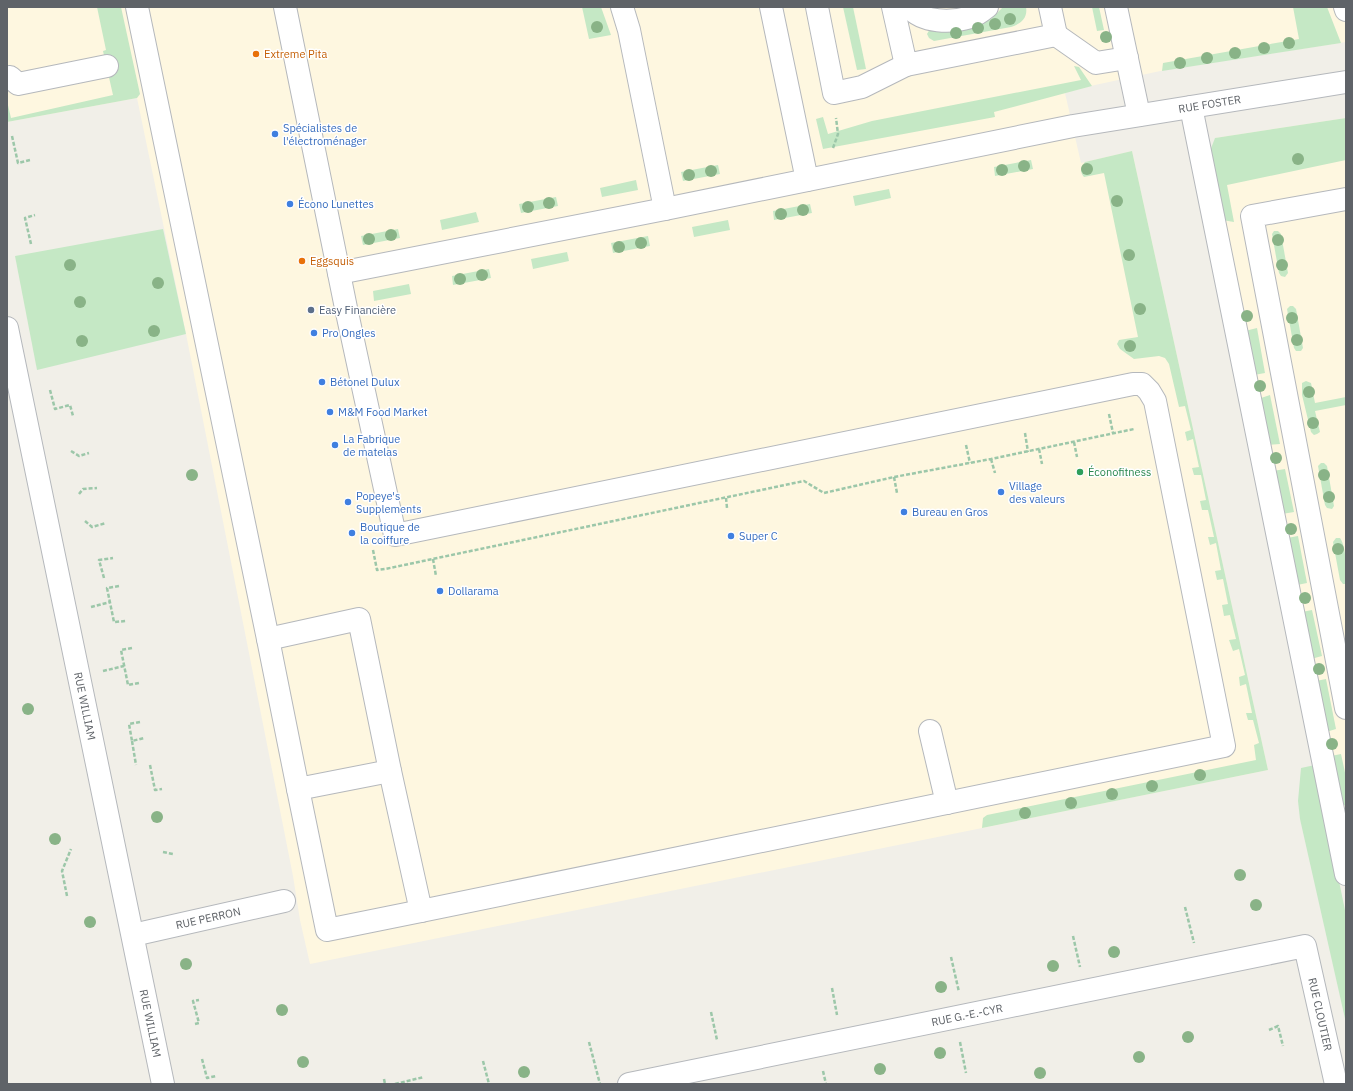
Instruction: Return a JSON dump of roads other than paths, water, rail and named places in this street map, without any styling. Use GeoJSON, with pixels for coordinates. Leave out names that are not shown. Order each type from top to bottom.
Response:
{"type":"FeatureCollection","features":[{"type":"Feature","properties":{"kind":"street"},"geometry":{"type":"LineString","coordinates":[[137,7],[327,930],[1224,746],[1155,401],[1149,391],[1142,384],[1133,384],[845,442],[395,535],[339,273],[285,7]]}},
{"type":"Feature","properties":{"kind":"street"},"geometry":{"type":"LineString","coordinates":[[622,7],[629,30],[665,209]]}},
{"type":"Feature","properties":{"kind":"street"},"geometry":{"type":"LineString","coordinates":[[772,7],[817,178]]}},
{"type":"Feature","properties":{"kind":"street"},"geometry":{"type":"LineString","coordinates":[[817,7],[834,93],[862,86],[906,65],[1056,35]]}},
{"type":"Feature","properties":{"kind":"street"},"geometry":{"type":"LineString","coordinates":[[893,7],[906,65]]}},
{"type":"Feature","properties":{"kind":"street"},"geometry":{"type":"LineString","coordinates":[[909,7],[914,13],[921,17],[944,21],[972,17],[987,7]]}},
{"type":"Feature","properties":{"kind":"street"},"geometry":{"type":"LineString","coordinates":[[1050,7],[1056,35],[1096,63],[1127,58]]}},
{"type":"Feature","properties":{"kind":"street"},"geometry":{"type":"LineString","coordinates":[[1116,7],[1139,116]]}},
{"type":"Feature","properties":{"kind":"street"},"geometry":{"type":"LineString","coordinates":[[8,73],[18,84],[107,66]]}},
{"type":"Feature","properties":{"kind":"street","name":"RUE FOSTER"},"geometry":{"type":"LineString","coordinates":[[339,273],[665,209],[1073,126],[1346,82]]}},
{"type":"Feature","properties":{"kind":"street"},"geometry":{"type":"LineString","coordinates":[[1191,107],[1346,874]]}},
{"type":"Feature","properties":{"kind":"street"},"geometry":{"type":"LineString","coordinates":[[1346,199],[1252,216],[1346,708]]}},
{"type":"Feature","properties":{"kind":"street","name":"RUE WILLIAM"},"geometry":{"type":"LineString","coordinates":[[7,328],[163,1084]]}},
{"type":"Feature","properties":{"kind":"street"},"geometry":{"type":"LineString","coordinates":[[268,639],[359,619],[390,771],[421,911]]}},
{"type":"Feature","properties":{"kind":"street"},"geometry":{"type":"LineString","coordinates":[[930,731],[947,803]]}},
{"type":"Feature","properties":{"kind":"street"},"geometry":{"type":"LineString","coordinates":[[298,789],[390,771]]}},
{"type":"Feature","properties":{"kind":"street","name":"RUE PERRON"},"geometry":{"type":"LineString","coordinates":[[133,934],[284,901]]}},
{"type":"Feature","properties":{"kind":"street","name":"RUE G.-E.-CYR"},"geometry":{"type":"LineString","coordinates":[[629,1084],[1305,946]]}},
{"type":"Feature","properties":{"kind":"street","name":"RUE CLOUTIER"},"geometry":{"type":"LineString","coordinates":[[1305,946],[1336,1084]]}},
{"type":"Feature","properties":{"kind":"place","name":"Extreme Pita"},"geometry":{"type":"Point","coordinates":[256,54]}},
{"type":"Feature","properties":{"kind":"place","name":"Spécialistes de l'électroménager"},"geometry":{"type":"Point","coordinates":[275,134]}},
{"type":"Feature","properties":{"kind":"place","name":"Écono Lunettes"},"geometry":{"type":"Point","coordinates":[290,204]}},
{"type":"Feature","properties":{"kind":"place","name":"Eggsquis"},"geometry":{"type":"Point","coordinates":[302,261]}},
{"type":"Feature","properties":{"kind":"place","name":"Easy Financière"},"geometry":{"type":"Point","coordinates":[311,310]}},
{"type":"Feature","properties":{"kind":"place","name":"Pro Ongles"},"geometry":{"type":"Point","coordinates":[314,333]}},
{"type":"Feature","properties":{"kind":"place","name":"Bétonel Dulux"},"geometry":{"type":"Point","coordinates":[322,382]}},
{"type":"Feature","properties":{"kind":"place","name":"M&M Food Market"},"geometry":{"type":"Point","coordinates":[330,412]}},
{"type":"Feature","properties":{"kind":"place","name":"La Fabrique de matelas"},"geometry":{"type":"Point","coordinates":[335,445]}},
{"type":"Feature","properties":{"kind":"place","name":"Éconofitness"},"geometry":{"type":"Point","coordinates":[1080,472]}},
{"type":"Feature","properties":{"kind":"place","name":"Village des valeurs"},"geometry":{"type":"Point","coordinates":[1001,492]}},
{"type":"Feature","properties":{"kind":"place","name":"Popeye's Supplements"},"geometry":{"type":"Point","coordinates":[348,502]}},
{"type":"Feature","properties":{"kind":"place","name":"Bureau en Gros"},"geometry":{"type":"Point","coordinates":[904,512]}},
{"type":"Feature","properties":{"kind":"place","name":"Boutique de la coiffure"},"geometry":{"type":"Point","coordinates":[352,533]}},
{"type":"Feature","properties":{"kind":"place","name":"Super C"},"geometry":{"type":"Point","coordinates":[731,536]}},
{"type":"Feature","properties":{"kind":"place","name":"Dollarama"},"geometry":{"type":"Point","coordinates":[440,591]}}]}
